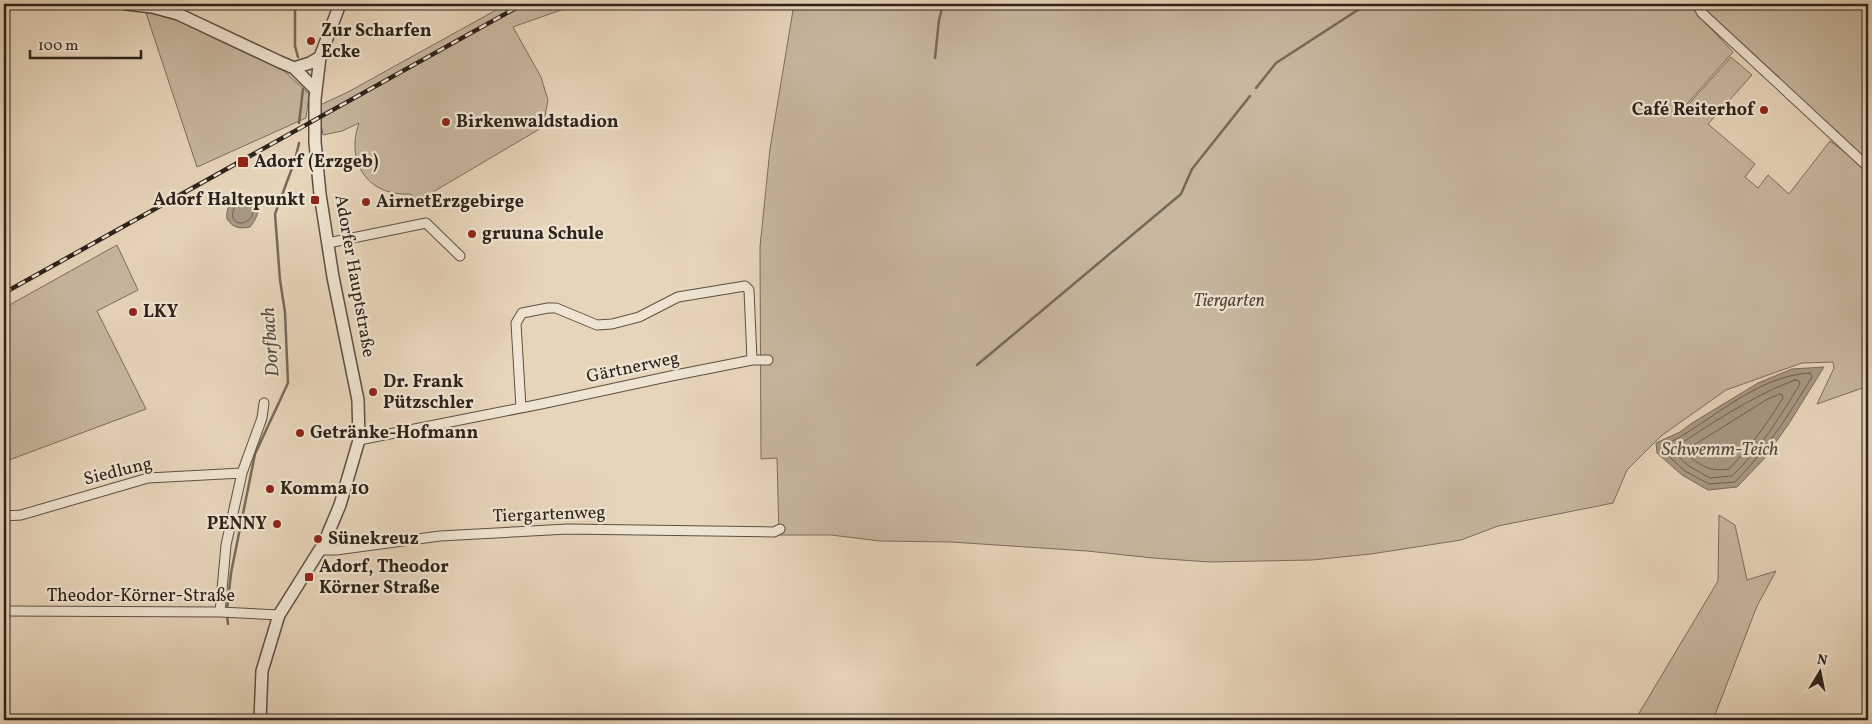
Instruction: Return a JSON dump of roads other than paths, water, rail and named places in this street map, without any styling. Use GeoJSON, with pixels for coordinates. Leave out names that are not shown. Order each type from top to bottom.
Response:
{"type":"FeatureCollection","features":[{"type":"Feature","properties":{"kind":"street"},"geometry":{"type":"LineString","coordinates":[[126,4],[152,7],[178,14],[294,68],[315,88]]}},
{"type":"Feature","properties":{"kind":"street","name":"Adorfer Hauptstraße"},"geometry":{"type":"LineString","coordinates":[[260,720],[262,670],[278,615],[320,550],[340,505],[359,440],[356,390],[333,277],[320,194],[315,142],[315,88],[320,57],[340,4]]}},
{"type":"Feature","properties":{"kind":"street"},"geometry":{"type":"LineString","coordinates":[[1697,4],[1702,14],[1868,167]]}},
{"type":"Feature","properties":{"kind":"street"},"geometry":{"type":"LineString","coordinates":[[294,68],[310,63],[320,57]]}},
{"type":"Feature","properties":{"kind":"street"},"geometry":{"type":"LineString","coordinates":[[328,243],[426,223],[460,256]]}},
{"type":"Feature","properties":{"kind":"street"},"geometry":{"type":"LineString","coordinates":[[521,408],[516,323],[522,313],[532,310],[556,308],[597,325],[612,324],[639,317],[678,297],[745,286],[749,290],[752,360]]}},
{"type":"Feature","properties":{"kind":"street","name":"Gärtnerweg"},"geometry":{"type":"LineString","coordinates":[[359,440],[752,360],[768,360]]}},
{"type":"Feature","properties":{"kind":"street"},"geometry":{"type":"LineString","coordinates":[[220,612],[226,545],[242,473],[262,418],[264,403]]}},
{"type":"Feature","properties":{"kind":"street","name":"Siedlung"},"geometry":{"type":"LineString","coordinates":[[4,516],[21,515],[148,478],[242,473]]}},
{"type":"Feature","properties":{"kind":"street","name":"Tiergartenweg"},"geometry":{"type":"LineString","coordinates":[[320,550],[336,550],[440,536],[560,529],[774,532],[780,529]]}},
{"type":"Feature","properties":{"kind":"street","name":"Theodor-Körner-Straße"},"geometry":{"type":"LineString","coordinates":[[4,611],[231,612],[278,615]]}},
{"type":"Feature","properties":{"kind":"water"},"geometry":{"type":"Polygon","coordinates":[[[249,197],[258,206],[255,219],[250,227],[240,228],[234,226],[227,219],[228,209],[232,203],[249,197]]]}},
{"type":"Feature","properties":{"kind":"water","name":"Schwemm-Teich"},"geometry":{"type":"Polygon","coordinates":[[[1824,367],[1788,425],[1763,460],[1737,487],[1708,490],[1682,475],[1657,453],[1656,443],[1680,432],[1758,383],[1792,369],[1824,367]]]}},
{"type":"Feature","properties":{"kind":"waterway","name":"Dorfbach"},"geometry":{"type":"LineString","coordinates":[[295,4],[295,46],[298,57]]}},
{"type":"Feature","properties":{"kind":"waterway"},"geometry":{"type":"LineString","coordinates":[[935,58],[939,20],[943,4]]}},
{"type":"Feature","properties":{"kind":"waterway"},"geometry":{"type":"LineString","coordinates":[[1256,88],[1276,63],[1367,4]]}},
{"type":"Feature","properties":{"kind":"waterway","name":"Dorfbach"},"geometry":{"type":"LineString","coordinates":[[299,123],[303,89]]}},
{"type":"Feature","properties":{"kind":"waterway"},"geometry":{"type":"LineString","coordinates":[[977,365],[1181,194],[1192,169],[1250,96]]}},
{"type":"Feature","properties":{"kind":"waterway","name":"Dorfbach"},"geometry":{"type":"LineString","coordinates":[[227,610],[231,573],[255,454],[288,383],[285,312],[280,280],[275,214],[295,160],[299,143]]}},
{"type":"Feature","properties":{"kind":"waterway","name":"Dorfbach"},"geometry":{"type":"LineString","coordinates":[[227,615],[228,624]]}},
{"type":"Feature","properties":{"kind":"railway"},"geometry":{"type":"LineString","coordinates":[[4,293],[523,4]]}},
{"type":"Feature","properties":{"kind":"place","name":"Zur Scharfen Ecke"},"geometry":{"type":"Point","coordinates":[311,41]}},
{"type":"Feature","properties":{"kind":"place","name":"Café Reiterhof"},"geometry":{"type":"Point","coordinates":[1764,110]}},
{"type":"Feature","properties":{"kind":"place","name":"Birkenwaldstadion"},"geometry":{"type":"Point","coordinates":[446,122]}},
{"type":"Feature","properties":{"kind":"place","name":"Adorf (Erzgeb)"},"geometry":{"type":"Point","coordinates":[243,162]}},
{"type":"Feature","properties":{"kind":"place","name":"Adorf Haltepunkt"},"geometry":{"type":"Point","coordinates":[315,200]}},
{"type":"Feature","properties":{"kind":"place","name":"AirnetErzgebirge"},"geometry":{"type":"Point","coordinates":[366,202]}},
{"type":"Feature","properties":{"kind":"place","name":"gruuna Schule"},"geometry":{"type":"Point","coordinates":[472,234]}},
{"type":"Feature","properties":{"kind":"place","name":"LKY"},"geometry":{"type":"Point","coordinates":[133,312]}},
{"type":"Feature","properties":{"kind":"place","name":"Dr. Frank Pützschler"},"geometry":{"type":"Point","coordinates":[373,392]}},
{"type":"Feature","properties":{"kind":"place","name":"Getränke-Hofmann"},"geometry":{"type":"Point","coordinates":[300,433]}},
{"type":"Feature","properties":{"kind":"place","name":"Komma 10"},"geometry":{"type":"Point","coordinates":[270,489]}},
{"type":"Feature","properties":{"kind":"place","name":"PENNY"},"geometry":{"type":"Point","coordinates":[277,524]}},
{"type":"Feature","properties":{"kind":"place","name":"Sünekreuz"},"geometry":{"type":"Point","coordinates":[318,539]}},
{"type":"Feature","properties":{"kind":"place","name":"Adorf, Theodor Körner Straße"},"geometry":{"type":"Point","coordinates":[309,577]}},
{"type":"Feature","properties":{"kind":"park label","name":"Tiergarten"},"geometry":{"type":"Point","coordinates":[1229,301]}}]}
